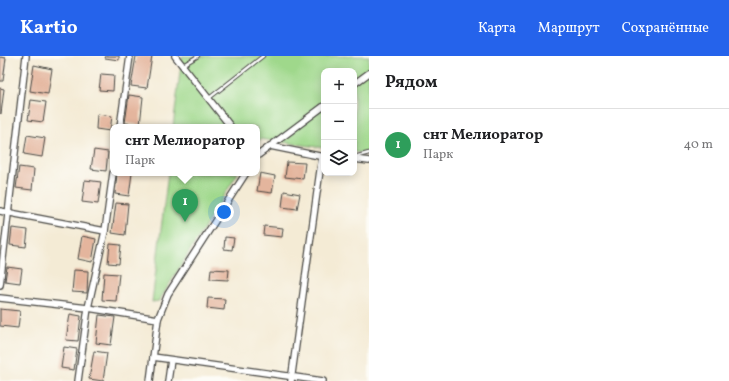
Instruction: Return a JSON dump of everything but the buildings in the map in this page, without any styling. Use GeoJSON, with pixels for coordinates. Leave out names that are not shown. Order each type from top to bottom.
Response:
{"type":"FeatureCollection","features":[{"type":"Feature","properties":{"kind":"street"},"geometry":{"type":"LineString","coordinates":[[0,286],[26,56]]}},
{"type":"Feature","properties":{"kind":"street"},"geometry":{"type":"LineString","coordinates":[[120,124],[130,56]]}},
{"type":"Feature","properties":{"kind":"street"},"geometry":{"type":"LineString","coordinates":[[175,56],[229,124]]}},
{"type":"Feature","properties":{"kind":"street"},"geometry":{"type":"LineString","coordinates":[[357,82],[369,72]]}},
{"type":"Feature","properties":{"kind":"street"},"geometry":{"type":"LineString","coordinates":[[260,152],[321,108]]}},
{"type":"Feature","properties":{"kind":"street"},"geometry":{"type":"LineString","coordinates":[[270,146],[321,156]]}},
{"type":"Feature","properties":{"kind":"street"},"geometry":{"type":"LineString","coordinates":[[357,159],[369,161]]}},
{"type":"Feature","properties":{"kind":"street"},"geometry":{"type":"LineString","coordinates":[[291,379],[321,170]]}},
{"type":"Feature","properties":{"kind":"street"},"geometry":{"type":"LineString","coordinates":[[78,381],[88,308],[105,231],[113,176]]}},
{"type":"Feature","properties":{"kind":"street"},"geometry":{"type":"LineString","coordinates":[[150,381],[158,319],[168,294],[244,176]]}},
{"type":"Feature","properties":{"kind":"street"},"geometry":{"type":"LineString","coordinates":[[0,211],[105,231]]}},
{"type":"Feature","properties":{"kind":"street"},"geometry":{"type":"LineString","coordinates":[[0,298],[88,308],[158,319]]}},
{"type":"Feature","properties":{"kind":"street"},"geometry":{"type":"LineString","coordinates":[[153,357],[291,379],[323,381]]}},
{"type":"Feature","properties":{"kind":"street"},"geometry":{"type":"LineString","coordinates":[[168,381],[171,360]]}},
{"type":"Feature","properties":{"kind":"lane"},"geometry":{"type":"LineString","coordinates":[[182,66],[198,56]]}},
{"type":"Feature","properties":{"kind":"lane"},"geometry":{"type":"LineString","coordinates":[[208,99],[263,56]]}},
{"type":"Feature","properties":{"kind":"lane"},"geometry":{"type":"LineString","coordinates":[[357,157],[369,153]]}},
{"type":"Feature","properties":{"kind":"green space"},"geometry":{"type":"Polygon","coordinates":[[[182,56],[369,56],[369,154],[357,152],[357,68],[321,68],[321,148],[260,139],[260,124],[173,124],[182,56]]]}},
{"type":"Feature","properties":{"kind":"green space"},"geometry":{"type":"Polygon","coordinates":[[[168,176],[236,176],[159,301],[152,302],[168,176]]]}},
{"type":"Feature","properties":{"kind":"place","name":"снт Мелиоратор"},"geometry":{"type":"Point","coordinates":[185,222]}}]}
